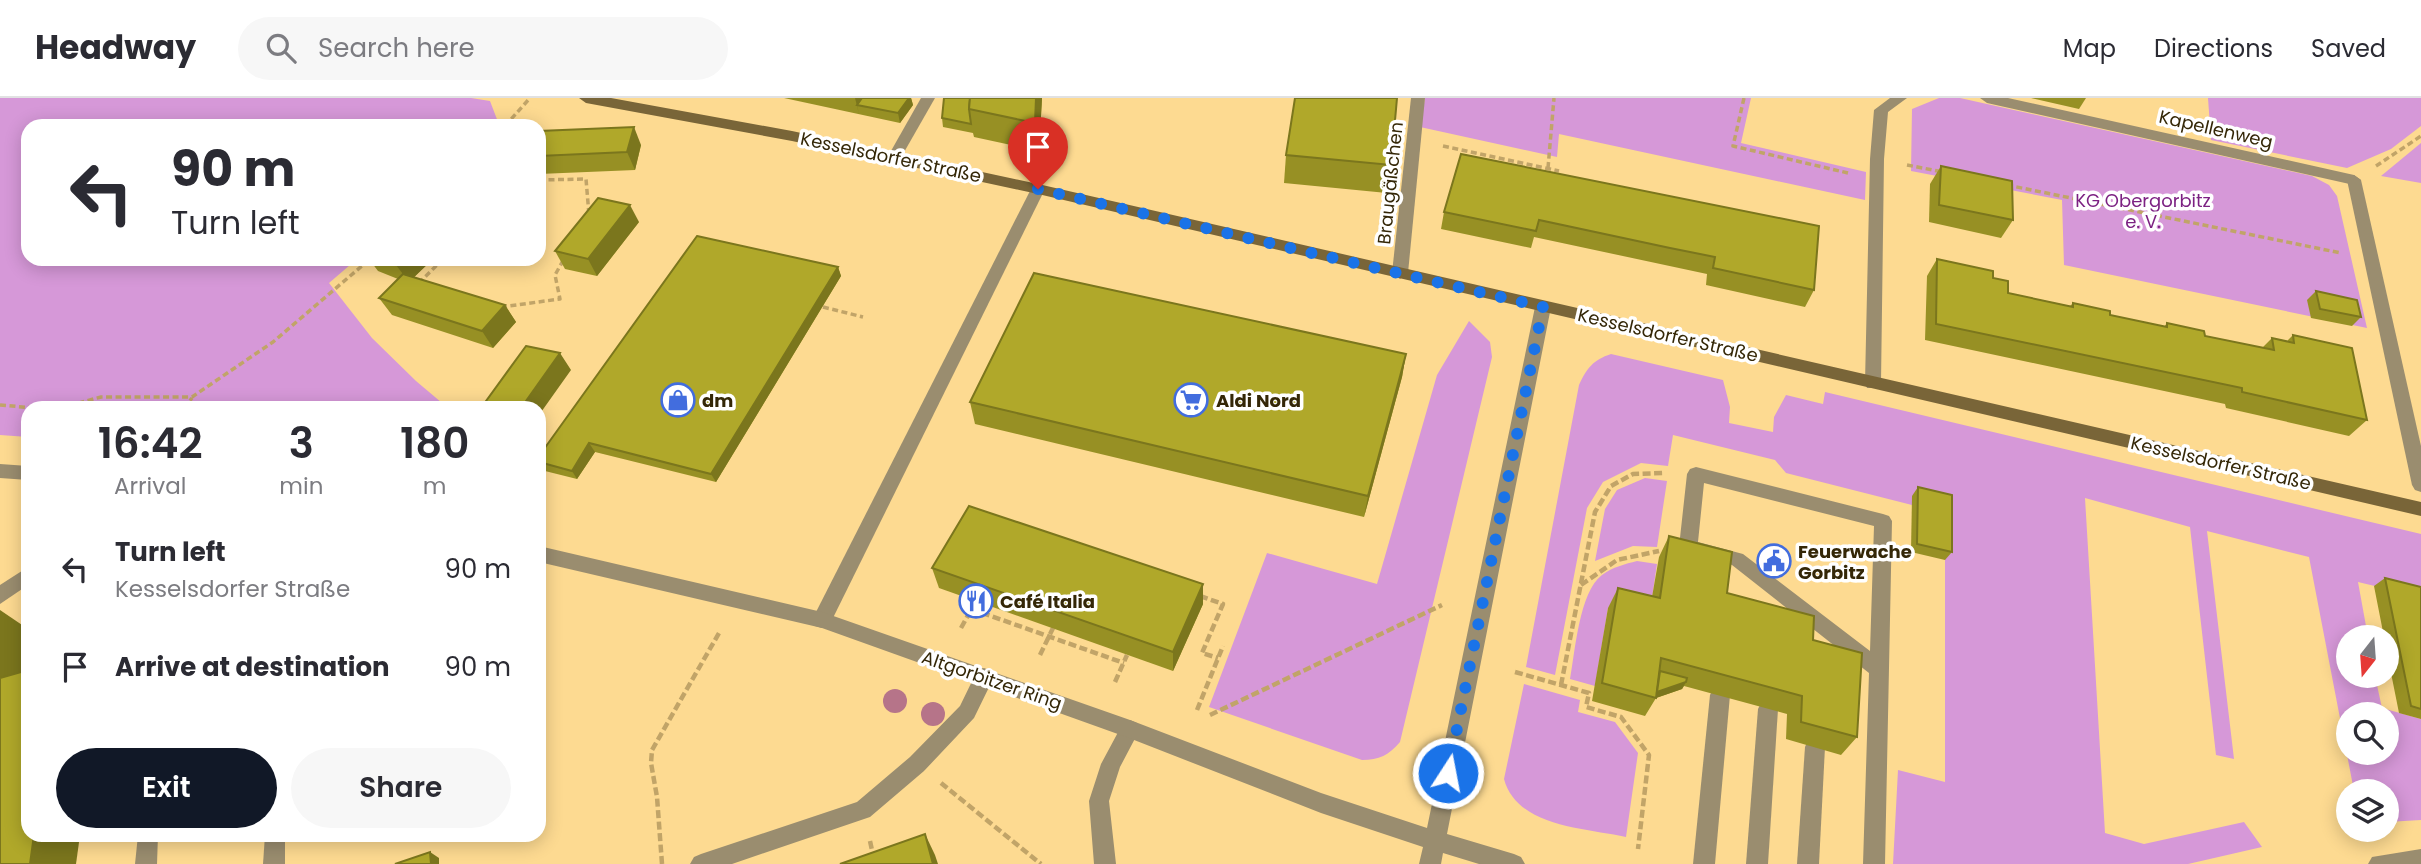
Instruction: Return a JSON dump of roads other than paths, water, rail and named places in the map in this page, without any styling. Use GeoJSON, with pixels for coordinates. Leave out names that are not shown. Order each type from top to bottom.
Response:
{"type":"FeatureCollection","features":[{"type":"Feature","properties":{"kind":"main road","name":"Kesselsdorfer Straße"},"geometry":{"type":"LineString","coordinates":[[586,98],[792,136],[1038,189],[2421,509]]}},
{"type":"Feature","properties":{"kind":"street"},"geometry":{"type":"LineString","coordinates":[[894,158],[928,98]]}},
{"type":"Feature","properties":{"kind":"street","name":"Braugäßchen"},"geometry":{"type":"LineString","coordinates":[[1400,273],[1418,98]]}},
{"type":"Feature","properties":{"kind":"street"},"geometry":{"type":"LineString","coordinates":[[1873,383],[1876,180],[1881,110],[1899,98]]}},
{"type":"Feature","properties":{"kind":"street","name":"Kapellenweg"},"geometry":{"type":"LineString","coordinates":[[1987,98],[2354,180],[2421,485]]}},
{"type":"Feature","properties":{"kind":"street"},"geometry":{"type":"LineString","coordinates":[[822,620],[1038,189]]}},
{"type":"Feature","properties":{"kind":"street"},"geometry":{"type":"LineString","coordinates":[[1430,864],[1543,307]]}},
{"type":"Feature","properties":{"kind":"street"},"geometry":{"type":"LineString","coordinates":[[0,471],[21,472]]}},
{"type":"Feature","properties":{"kind":"street"},"geometry":{"type":"LineString","coordinates":[[1874,864],[1883,521],[1696,474],[1688,547],[1737,559],[1878,668]]}},
{"type":"Feature","properties":{"kind":"street","name":"Altgorbitzer Ring"},"geometry":{"type":"LineString","coordinates":[[546,556],[822,620],[1130,729],[1321,803],[1514,864]]}},
{"type":"Feature","properties":{"kind":"street"},"geometry":{"type":"LineString","coordinates":[[0,596],[21,580]]}},
{"type":"Feature","properties":{"kind":"street"},"geometry":{"type":"LineString","coordinates":[[701,864],[863,810],[917,764],[967,712],[984,677]]}},
{"type":"Feature","properties":{"kind":"street"},"geometry":{"type":"LineString","coordinates":[[1704,864],[1720,695]]}},
{"type":"Feature","properties":{"kind":"street"},"geometry":{"type":"LineString","coordinates":[[1757,864],[1768,709]]}},
{"type":"Feature","properties":{"kind":"street"},"geometry":{"type":"LineString","coordinates":[[1105,864],[1099,801],[1111,764],[1130,729]]}},
{"type":"Feature","properties":{"kind":"street"},"geometry":{"type":"LineString","coordinates":[[1808,864],[1815,747]]}},
{"type":"Feature","properties":{"kind":"street"},"geometry":{"type":"LineString","coordinates":[[146,864],[148,842]]}},
{"type":"Feature","properties":{"kind":"street"},"geometry":{"type":"LineString","coordinates":[[274,864],[275,842]]}},
{"type":"Feature","properties":{"kind":"street"},"geometry":{"type":"LineString","coordinates":[[2379,864],[2421,859]]}},
{"type":"Feature","properties":{"kind":"place","name":"dm"},"geometry":{"type":"Point","coordinates":[678,400]}},
{"type":"Feature","properties":{"kind":"place","name":"Aldi Nord"},"geometry":{"type":"Point","coordinates":[1191,400]}},
{"type":"Feature","properties":{"kind":"place","name":"Feuerwache Gorbitz"},"geometry":{"type":"Point","coordinates":[1774,561]}},
{"type":"Feature","properties":{"kind":"place","name":"Café Italia"},"geometry":{"type":"Point","coordinates":[976,601]}},
{"type":"Feature","properties":{"kind":"park label","name":"KG Obergorbitz e. V."},"geometry":{"type":"Point","coordinates":[2143,210]}}]}
